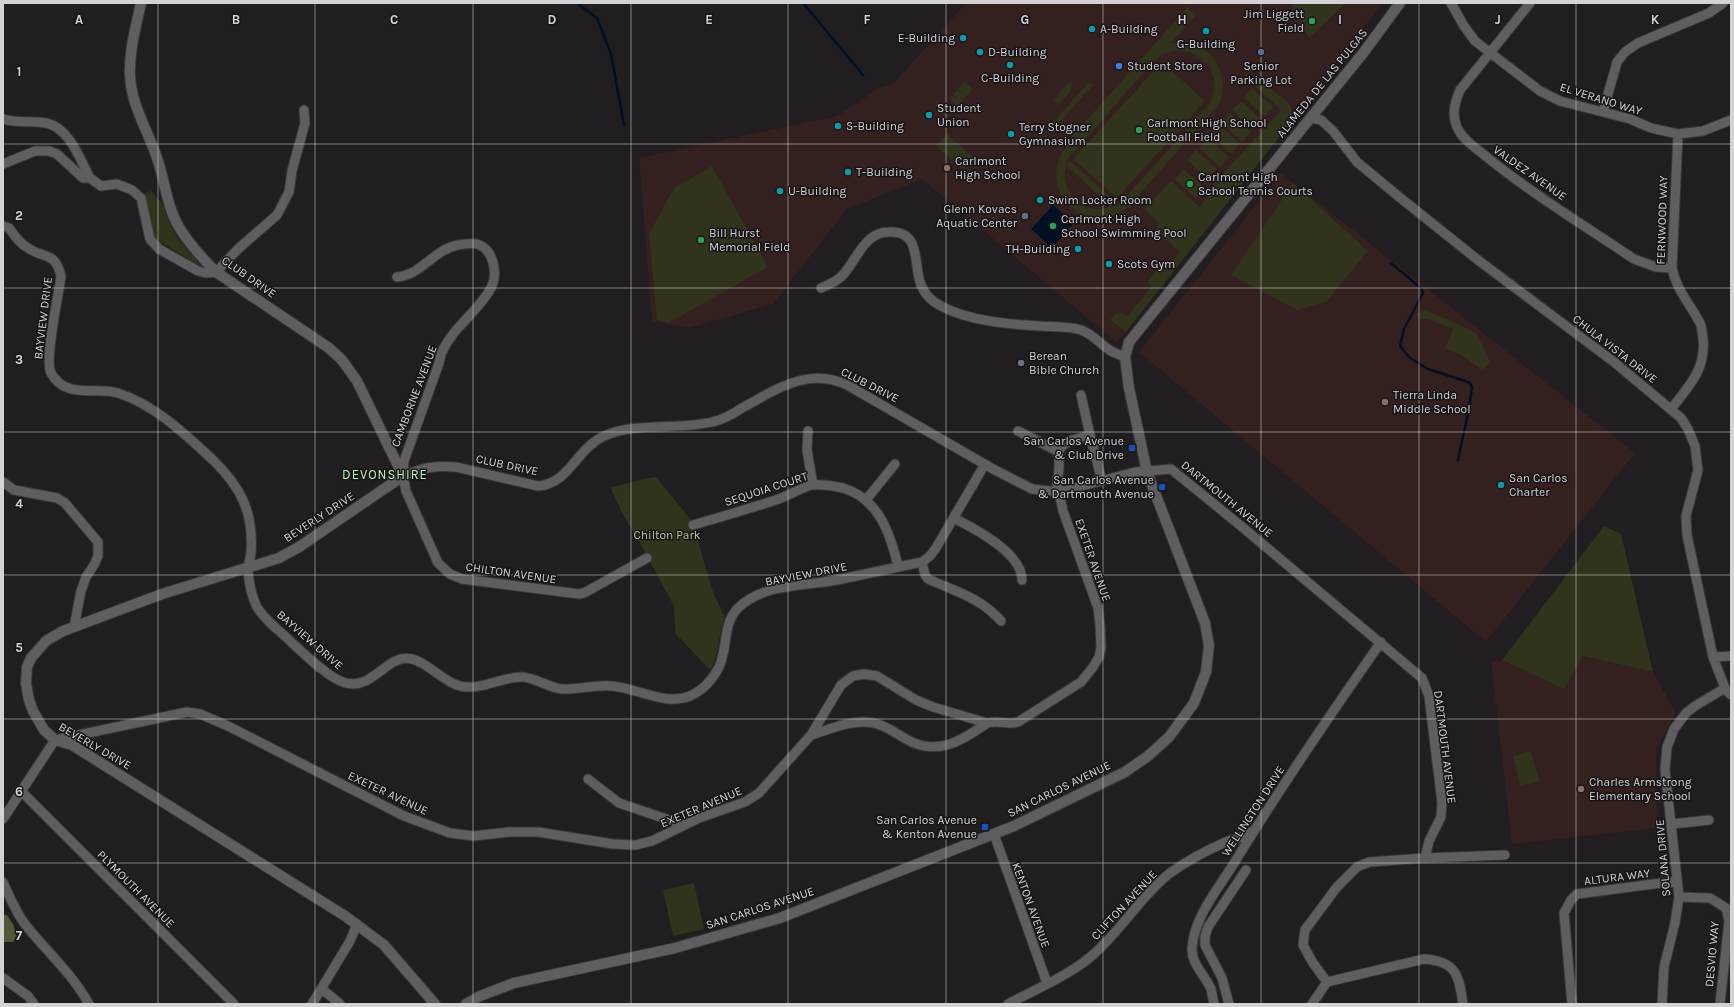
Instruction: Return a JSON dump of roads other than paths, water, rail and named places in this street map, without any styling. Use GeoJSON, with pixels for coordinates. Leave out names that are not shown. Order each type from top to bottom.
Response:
{"type":"FeatureCollection","features":[{"type":"Feature","properties":{"kind":"main road","name":"CLUB DRIVE"},"geometry":{"type":"LineString","coordinates":[[140,3],[130,60],[130,80],[133,97],[158,160],[174,218],[186,238],[216,272],[339,357],[357,381],[403,476]]}},
{"type":"Feature","properties":{"kind":"main road","name":"ALAMEDA DE LAS PULGAS"},"geometry":{"type":"LineString","coordinates":[[1188,272],[1364,52],[1400,3]]}},
{"type":"Feature","properties":{"kind":"main road","name":"SAN CARLOS AVENUE"},"geometry":{"type":"LineString","coordinates":[[466,1004],[480,996],[514,983],[675,948],[780,918],[1014,826],[1125,772],[1148,756],[1169,737],[1194,703],[1206,672],[1209,646],[1205,623],[1147,472],[1129,388],[1125,357],[1129,342],[1188,272]]}},
{"type":"Feature","properties":{"kind":"main road","name":"BEVERLY DRIVE"},"geometry":{"type":"LineString","coordinates":[[403,476],[299,547],[279,558],[162,594],[63,631],[38,647],[27,667],[26,684],[33,711],[44,730],[55,740],[72,745],[357,924],[384,945],[435,1004]]}},
{"type":"Feature","properties":{"kind":"street","name":"EL VERANO WAY"},"geometry":{"type":"LineString","coordinates":[[1451,3],[1464,26],[1475,41],[1540,91],[1560,101],[1630,119],[1651,128],[1678,134],[1703,131],[1731,120]]}},
{"type":"Feature","properties":{"kind":"street","name":"VALDEZ AVENUE"},"geometry":{"type":"LineString","coordinates":[[1530,3],[1460,90],[1454,106],[1455,120],[1459,132],[1470,144],[1507,173],[1634,259],[1656,267],[1672,268]]}},
{"type":"Feature","properties":{"kind":"street"},"geometry":{"type":"LineString","coordinates":[[1603,112],[1617,62],[1625,52],[1638,43],[1709,13],[1723,3]]}},
{"type":"Feature","properties":{"kind":"street"},"geometry":{"type":"LineString","coordinates":[[3,119],[12,122],[47,123],[59,129],[68,138],[90,178],[101,186],[117,184],[132,190],[140,198],[150,239],[159,249],[198,271],[206,273],[216,272],[238,249],[277,215],[289,192],[292,171],[305,123],[304,110]]}},
{"type":"Feature","properties":{"kind":"street","name":"CHULA VISTA DRIVE"},"geometry":{"type":"LineString","coordinates":[[1311,118],[1321,120],[1333,131],[1357,162],[1398,196],[1478,260],[1614,362],[1681,418],[1688,429],[1695,446],[1698,470],[1686,516],[1687,535],[1713,657],[1725,688],[1731,695]]}},
{"type":"Feature","properties":{"kind":"street","name":"FERNWOOD WAY"},"geometry":{"type":"LineString","coordinates":[[1671,409],[1696,378],[1702,360],[1704,346],[1701,325],[1674,281],[1672,268],[1678,134]]}},
{"type":"Feature","properties":{"kind":"street"},"geometry":{"type":"LineString","coordinates":[[3,164],[35,151],[49,151],[57,154],[83,178],[90,178]]}},
{"type":"Feature","properties":{"kind":"street","name":"BAYVIEW DRIVE"},"geometry":{"type":"LineString","coordinates":[[3,226],[9,228],[19,241],[29,249],[47,255],[58,264],[61,276],[49,355],[49,371],[61,385],[74,390],[116,392],[148,406],[191,440],[227,474],[243,497],[250,521],[251,553],[248,568],[254,597],[262,614],[286,637],[326,671],[338,680],[346,683],[364,683],[394,662],[407,658],[420,662],[460,686],[473,687],[520,677],[529,678],[557,688],[598,685],[614,686],[670,699],[686,697],[701,689],[709,682],[722,659],[727,629],[731,618],[739,608],[750,600],[786,587],[836,580],[922,562]]}},
{"type":"Feature","properties":{"kind":"street"},"geometry":{"type":"LineString","coordinates":[[821,288],[842,276],[866,243],[875,235],[887,232],[898,233],[906,237],[915,250],[917,272],[928,298],[941,307],[995,322],[1063,327],[1081,330],[1091,334],[1111,351],[1125,357]]}},
{"type":"Feature","properties":{"kind":"street","name":"CAMBORNE AVENUE"},"geometry":{"type":"LineString","coordinates":[[397,277],[410,274],[451,247],[470,244],[482,247],[488,252],[492,258],[494,272],[491,288],[458,329],[443,351],[405,455],[403,476]]}},
{"type":"Feature","properties":{"kind":"street","name":"CLUB DRIVE"},"geometry":{"type":"LineString","coordinates":[[403,476],[428,467],[445,466],[538,486],[548,484],[564,475],[587,447],[608,434],[627,430],[717,421],[794,381],[819,378],[832,380],[849,386],[985,464],[1032,489],[1059,492],[1135,472],[1147,472]]}},
{"type":"Feature","properties":{"kind":"street"},"geometry":{"type":"LineString","coordinates":[[1081,395],[1102,481]]}},
{"type":"Feature","properties":{"kind":"street"},"geometry":{"type":"LineString","coordinates":[[808,431],[807,445],[813,485]]}},
{"type":"Feature","properties":{"kind":"street"},"geometry":{"type":"LineString","coordinates":[[1018,431],[1058,452],[1066,443],[1090,435]]}},
{"type":"Feature","properties":{"kind":"street","name":"EXETER AVENUE"},"geometry":{"type":"LineString","coordinates":[[55,740],[176,713],[187,712],[200,714],[228,726],[404,816],[450,833],[473,836],[509,832],[538,832],[613,844],[635,844],[652,841],[699,818],[745,802],[759,793],[810,735],[841,685],[848,678],[857,675],[877,676],[916,700],[933,707],[987,723],[1014,723],[1021,721],[1081,682],[1099,657],[1101,644],[1098,608],[1063,511],[1058,484],[1058,452]]}},
{"type":"Feature","properties":{"kind":"street"},"geometry":{"type":"LineString","coordinates":[[866,500],[895,464]]}},
{"type":"Feature","properties":{"kind":"street"},"geometry":{"type":"LineString","coordinates":[[985,464],[936,548],[926,560],[922,562],[925,575],[928,579],[980,602],[991,610],[1001,621]]}},
{"type":"Feature","properties":{"kind":"street","name":"DARTMOUTH AVENUE"},"geometry":{"type":"LineString","coordinates":[[1147,472],[1170,469],[1381,642],[1422,678],[1430,696],[1442,803],[1441,817],[1429,841],[1425,858]]}},
{"type":"Feature","properties":{"kind":"street","name":"CHILTON AVENUE"},"geometry":{"type":"LineString","coordinates":[[403,476],[406,491],[438,563],[450,574],[455,576],[579,594],[584,593],[647,558]]}},
{"type":"Feature","properties":{"kind":"street"},"geometry":{"type":"LineString","coordinates":[[3,482],[14,490],[57,498],[65,503],[98,542],[98,556],[94,566],[86,577],[81,591],[74,627]]}},
{"type":"Feature","properties":{"kind":"street","name":"SEQUOIA COURT"},"geometry":{"type":"LineString","coordinates":[[693,525],[776,500],[813,485],[841,488],[855,493],[866,500],[876,510],[886,526],[898,566]]}},
{"type":"Feature","properties":{"kind":"street"},"geometry":{"type":"LineString","coordinates":[[954,518],[993,541],[1019,567],[1022,573],[1022,580]]}},
{"type":"Feature","properties":{"kind":"street","name":"WELLINGTON DRIVE"},"geometry":{"type":"LineString","coordinates":[[1213,1000],[1211,989],[1194,961],[1191,951],[1193,937],[1200,919],[1258,824],[1343,696],[1381,642]]}},
{"type":"Feature","properties":{"kind":"street"},"geometry":{"type":"LineString","coordinates":[[1713,657],[1731,656]]}},
{"type":"Feature","properties":{"kind":"street","name":"SOLANA DRIVE"},"geometry":{"type":"LineString","coordinates":[[1662,1004],[1664,967],[1675,923],[1679,897],[1665,757],[1670,738],[1686,713],[1725,688]]}},
{"type":"Feature","properties":{"kind":"street"},"geometry":{"type":"LineString","coordinates":[[810,735],[849,724],[866,722],[886,726],[918,744],[935,747],[958,742],[987,723]]}},
{"type":"Feature","properties":{"kind":"street"},"geometry":{"type":"LineString","coordinates":[[3,819],[55,740]]}},
{"type":"Feature","properties":{"kind":"street"},"geometry":{"type":"LineString","coordinates":[[588,779],[620,803],[684,825]]}},
{"type":"Feature","properties":{"kind":"street","name":"PLYMOUTH AVENUE"},"geometry":{"type":"LineString","coordinates":[[21,791],[234,1004]]}},
{"type":"Feature","properties":{"kind":"street"},"geometry":{"type":"LineString","coordinates":[[1672,824],[1709,820]]}},
{"type":"Feature","properties":{"kind":"street","name":"CLIFTON AVENUE"},"geometry":{"type":"LineString","coordinates":[[1008,1004],[1079,965],[1097,951],[1149,892],[1170,873],[1198,855],[1227,842],[1246,836],[1258,824]]}},
{"type":"Feature","properties":{"kind":"street","name":"KENTON AVENUE"},"geometry":{"type":"LineString","coordinates":[[994,834],[1047,983]]}},
{"type":"Feature","properties":{"kind":"street"},"geometry":{"type":"LineString","coordinates":[[1327,982],[1313,964],[1304,945],[1305,930],[1337,888],[1357,867],[1369,862],[1506,855]]}},
{"type":"Feature","properties":{"kind":"street"},"geometry":{"type":"LineString","coordinates":[[1229,1004],[1222,978],[1207,950],[1205,937],[1208,927],[1246,870]]}},
{"type":"Feature","properties":{"kind":"street","name":"ALTURA WAY"},"geometry":{"type":"LineString","coordinates":[[1572,1004],[1564,913],[1571,900],[1577,894],[1677,881]]}},
{"type":"Feature","properties":{"kind":"street"},"geometry":{"type":"LineString","coordinates":[[3,882],[16,911],[24,923],[67,971],[89,1004]]}},
{"type":"Feature","properties":{"kind":"street","name":"DESVIO WAY"},"geometry":{"type":"LineString","coordinates":[[1679,897],[1710,898],[1721,903],[1726,908],[1728,921],[1720,1004]]}},
{"type":"Feature","properties":{"kind":"street"},"geometry":{"type":"LineString","coordinates":[[312,1004],[322,990],[350,941],[357,924]]}},
{"type":"Feature","properties":{"kind":"street"},"geometry":{"type":"LineString","coordinates":[[1312,1004],[1327,982],[1424,959],[1446,963],[1455,972],[1460,987],[1463,1004]]}},
{"type":"Feature","properties":{"kind":"street"},"geometry":{"type":"LineString","coordinates":[[3,978],[28,996],[34,1004]]}},
{"type":"Feature","properties":{"kind":"street"},"geometry":{"type":"LineString","coordinates":[[322,990],[340,1004]]}},
{"type":"Feature","properties":{"kind":"street"},"geometry":{"type":"LineString","coordinates":[[1213,1000],[1226,992]]}},
{"type":"Feature","properties":{"kind":"water","name":"Carlmont High School Swimming Pool"},"geometry":{"type":"Polygon","coordinates":[[[1052,204],[1074,223],[1052,248],[1031,229],[1052,204]]]}},
{"type":"Feature","properties":{"kind":"waterway"},"geometry":{"type":"LineString","coordinates":[[577,3],[597,18],[611,54],[624,125]]}},
{"type":"Feature","properties":{"kind":"waterway"},"geometry":{"type":"LineString","coordinates":[[803,3],[863,75]]}},
{"type":"Feature","properties":{"kind":"waterway"},"geometry":{"type":"LineString","coordinates":[[1391,263],[1422,289],[1423,293],[1404,329],[1400,346],[1410,358],[1428,369],[1470,383],[1472,387],[1458,460]]}},
{"type":"Feature","properties":{"kind":"place","name":"Jim Liggett Field"},"geometry":{"type":"Point","coordinates":[1312,21]}},
{"type":"Feature","properties":{"kind":"place","name":"A-Building"},"geometry":{"type":"Point","coordinates":[1092,29]}},
{"type":"Feature","properties":{"kind":"place","name":"G-Building"},"geometry":{"type":"Point","coordinates":[1206,31]}},
{"type":"Feature","properties":{"kind":"place","name":"E-Building"},"geometry":{"type":"Point","coordinates":[963,38]}},
{"type":"Feature","properties":{"kind":"place","name":"D-Building"},"geometry":{"type":"Point","coordinates":[980,52]}},
{"type":"Feature","properties":{"kind":"place","name":"Senior Parking Lot"},"geometry":{"type":"Point","coordinates":[1261,52]}},
{"type":"Feature","properties":{"kind":"place","name":"C-Building"},"geometry":{"type":"Point","coordinates":[1010,65]}},
{"type":"Feature","properties":{"kind":"place","name":"Student Store"},"geometry":{"type":"Point","coordinates":[1119,66]}},
{"type":"Feature","properties":{"kind":"place","name":"Student Union"},"geometry":{"type":"Point","coordinates":[929,115]}},
{"type":"Feature","properties":{"kind":"place","name":"S-Building"},"geometry":{"type":"Point","coordinates":[838,126]}},
{"type":"Feature","properties":{"kind":"place","name":"Carlmont High School Football Field"},"geometry":{"type":"Point","coordinates":[1139,130]}},
{"type":"Feature","properties":{"kind":"place","name":"Terry Stogner Gymnasium"},"geometry":{"type":"Point","coordinates":[1011,134]}},
{"type":"Feature","properties":{"kind":"place","name":"Carlmont High School"},"geometry":{"type":"Point","coordinates":[947,168]}},
{"type":"Feature","properties":{"kind":"place","name":"T-Building"},"geometry":{"type":"Point","coordinates":[848,172]}},
{"type":"Feature","properties":{"kind":"place","name":"Carlmont High School Tennis Courts"},"geometry":{"type":"Point","coordinates":[1190,184]}},
{"type":"Feature","properties":{"kind":"place","name":"U-Building"},"geometry":{"type":"Point","coordinates":[780,191]}},
{"type":"Feature","properties":{"kind":"place","name":"Swim Locker Room"},"geometry":{"type":"Point","coordinates":[1040,200]}},
{"type":"Feature","properties":{"kind":"place","name":"Glenn Kovacs Aquatic Center"},"geometry":{"type":"Point","coordinates":[1025,216]}},
{"type":"Feature","properties":{"kind":"place","name":"Carlmont High School Swimming Pool"},"geometry":{"type":"Point","coordinates":[1053,226]}},
{"type":"Feature","properties":{"kind":"place","name":"Bill Hurst Memorial Field"},"geometry":{"type":"Point","coordinates":[701,240]}},
{"type":"Feature","properties":{"kind":"place","name":"TH-Building"},"geometry":{"type":"Point","coordinates":[1078,249]}},
{"type":"Feature","properties":{"kind":"place","name":"Scots Gym"},"geometry":{"type":"Point","coordinates":[1109,264]}},
{"type":"Feature","properties":{"kind":"place","name":"Berean Bible Church"},"geometry":{"type":"Point","coordinates":[1021,363]}},
{"type":"Feature","properties":{"kind":"place","name":"Tierra Linda Middle School"},"geometry":{"type":"Point","coordinates":[1385,402]}},
{"type":"Feature","properties":{"kind":"place","name":"San Carlos Avenue & Club Drive"},"geometry":{"type":"Point","coordinates":[1132,448]}},
{"type":"Feature","properties":{"kind":"place","name":"San Carlos Charter"},"geometry":{"type":"Point","coordinates":[1501,485]}},
{"type":"Feature","properties":{"kind":"place","name":"San Carlos Avenue & Dartmouth Avenue"},"geometry":{"type":"Point","coordinates":[1162,487]}},
{"type":"Feature","properties":{"kind":"place","name":"Charles Armstrong Elementary School"},"geometry":{"type":"Point","coordinates":[1581,789]}},
{"type":"Feature","properties":{"kind":"place","name":"San Carlos Avenue & Kenton Avenue"},"geometry":{"type":"Point","coordinates":[985,827]}},
{"type":"Feature","properties":{"kind":"district","name":"DEVONSHIRE"},"geometry":{"type":"Point","coordinates":[385,474]}},
{"type":"Feature","properties":{"kind":"park label","name":"Chilton Park"},"geometry":{"type":"Point","coordinates":[667,535]}}]}
